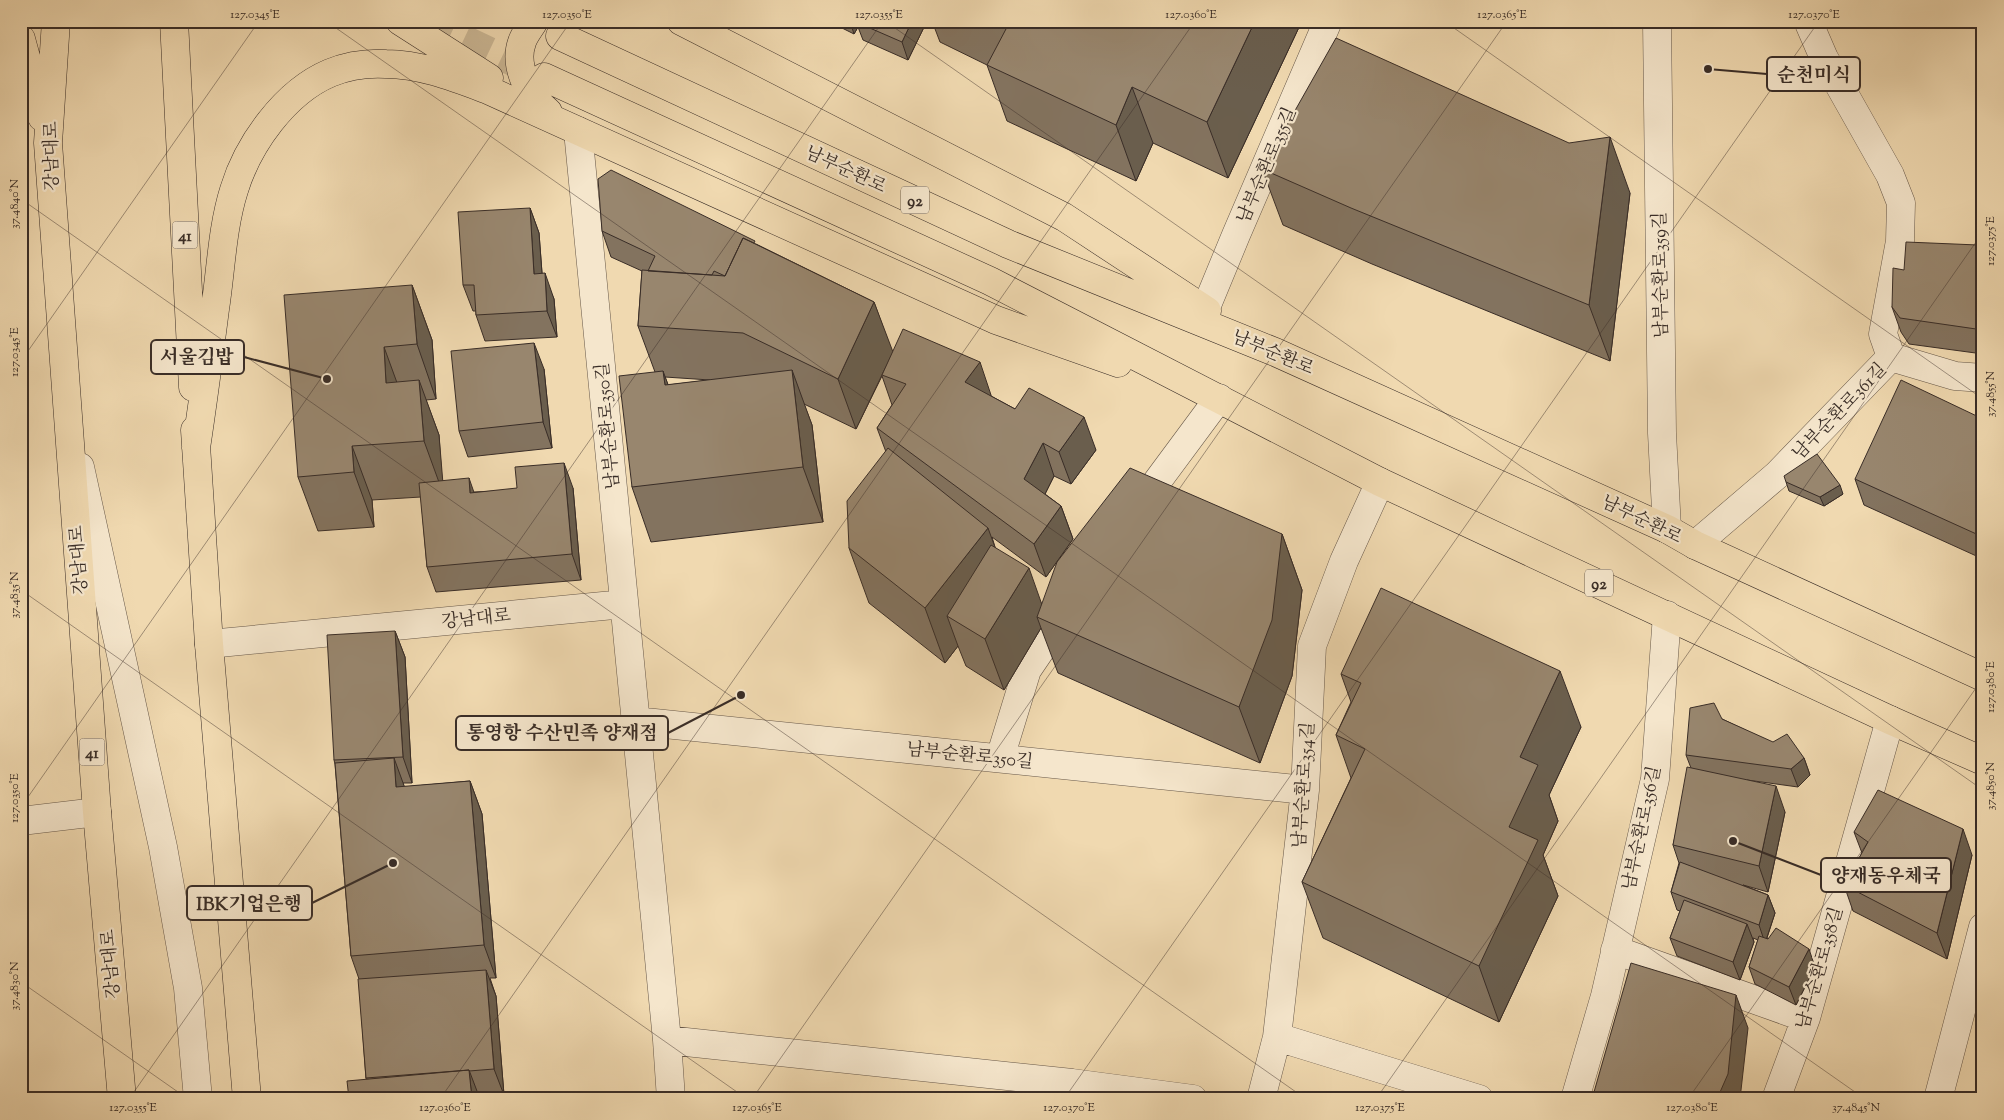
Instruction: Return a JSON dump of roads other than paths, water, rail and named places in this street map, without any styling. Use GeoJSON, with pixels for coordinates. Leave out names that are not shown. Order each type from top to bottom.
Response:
{"type":"FeatureCollection","features":[{"type":"Feature","properties":{"kind":"main road","name":"강남대로"},"geometry":{"type":"LineString","coordinates":[[56,21],[48,143],[97,812],[122,1099]]}},
{"type":"Feature","properties":{"kind":"main road","name":"41"},"geometry":{"type":"LineString","coordinates":[[174,21],[196,448],[209,644],[247,1099]]}},
{"type":"Feature","properties":{"kind":"main road"},"geometry":{"type":"LineString","coordinates":[[400,21],[570,127]]}},
{"type":"Feature","properties":{"kind":"main road"},"geometry":{"type":"LineString","coordinates":[[534,21],[521,43],[520,66],[526,84],[538,104],[570,127]]}},
{"type":"Feature","properties":{"kind":"main road"},"geometry":{"type":"LineString","coordinates":[[682,21],[1064,217],[1205,310],[1275,352]]}},
{"type":"Feature","properties":{"kind":"main road","name":"남부순환로"},"geometry":{"type":"LineString","coordinates":[[560,36],[1008,244],[1275,352],[1667,529],[1695,545],[1983,677]]}},
{"type":"Feature","properties":{"kind":"main road"},"geometry":{"type":"LineString","coordinates":[[21,39],[48,143]]}},
{"type":"Feature","properties":{"kind":"main road"},"geometry":{"type":"LineString","coordinates":[[196,448],[225,231],[234,190],[244,162],[282,108],[304,89],[330,73],[360,65],[388,64],[437,72],[488,90],[996,320],[1219,398]]}},
{"type":"Feature","properties":{"kind":"main road","name":"92"},"geometry":{"type":"LineString","coordinates":[[544,77],[990,281],[1380,482],[1890,720],[1983,761]]}},
{"type":"Feature","properties":{"kind":"street","name":"남부순환로355길"},"geometry":{"type":"LineString","coordinates":[[1205,310],[1328,21]]}},
{"type":"Feature","properties":{"kind":"street","name":"남부순환로359길"},"geometry":{"type":"LineString","coordinates":[[1657,21],[1662,433],[1667,529]]}},
{"type":"Feature","properties":{"kind":"street","name":"남부순환로361길"},"geometry":{"type":"LineString","coordinates":[[1695,545],[1777,475],[1891,357],[1883,334],[1900,241],[1902,203],[1890,175],[1824,58],[1808,21]]}},
{"type":"Feature","properties":{"kind":"street","name":"남부순환로350길"},"geometry":{"type":"LineString","coordinates":[[570,127],[624,604],[667,1040],[671,1099]]}},
{"type":"Feature","properties":{"kind":"street"},"geometry":{"type":"LineString","coordinates":[[1891,357],[1955,376],[1983,378]]}},
{"type":"Feature","properties":{"kind":"street"},"geometry":{"type":"LineString","coordinates":[[1121,530],[1219,398]]}},
{"type":"Feature","properties":{"kind":"street"},"geometry":{"type":"LineString","coordinates":[[66,404],[163,847],[188,988],[198,1099]]}},
{"type":"Feature","properties":{"kind":"street","name":"남부순환로354길"},"geometry":{"type":"LineString","coordinates":[[1261,1099],[1277,1037],[1305,790],[1312,646],[1344,560],[1380,482]]}},
{"type":"Feature","properties":{"kind":"street"},"geometry":{"type":"LineString","coordinates":[[1000,758],[1027,670],[1082,588]]}},
{"type":"Feature","properties":{"kind":"street","name":"강남대로"},"geometry":{"type":"LineString","coordinates":[[209,644],[624,604]]}},
{"type":"Feature","properties":{"kind":"street","name":"남부순환로356길"},"geometry":{"type":"LineString","coordinates":[[1575,1099],[1605,996],[1655,779],[1667,615]]}},
{"type":"Feature","properties":{"kind":"street","name":"남부순환로358길"},"geometry":{"type":"LineString","coordinates":[[1776,1099],[1806,1018],[1890,720]]}},
{"type":"Feature","properties":{"kind":"street","name":"남부순환로350길"},"geometry":{"type":"LineString","coordinates":[[635,721],[1305,790]]}},
{"type":"Feature","properties":{"kind":"street"},"geometry":{"type":"LineString","coordinates":[[21,821],[97,812]]}},
{"type":"Feature","properties":{"kind":"street"},"geometry":{"type":"LineString","coordinates":[[1938,1099],[1983,927]]}},
{"type":"Feature","properties":{"kind":"street"},"geometry":{"type":"LineString","coordinates":[[1615,950],[1806,1018]]}},
{"type":"Feature","properties":{"kind":"street"},"geometry":{"type":"LineString","coordinates":[[1277,1037],[1479,1099]]}},
{"type":"Feature","properties":{"kind":"street"},"geometry":{"type":"LineString","coordinates":[[667,1040],[1070,1091],[1193,1099]]}},
{"type":"Feature","properties":{"kind":"tunnel"},"geometry":{"type":"LineString","coordinates":[[426,21],[540,75]]}},
{"type":"Feature","properties":{"kind":"place","name":"순천미식"},"geometry":{"type":"Point","coordinates":[1708,69]}},
{"type":"Feature","properties":{"kind":"place","name":"서울김밥"},"geometry":{"type":"Point","coordinates":[327,379]}},
{"type":"Feature","properties":{"kind":"place","name":"통영항 수산민족 양재점"},"geometry":{"type":"Point","coordinates":[741,695]}},
{"type":"Feature","properties":{"kind":"place","name":"양재동우체국"},"geometry":{"type":"Point","coordinates":[1733,841]}},
{"type":"Feature","properties":{"kind":"place","name":"IBK기업은행"},"geometry":{"type":"Point","coordinates":[393,863]}}]}
